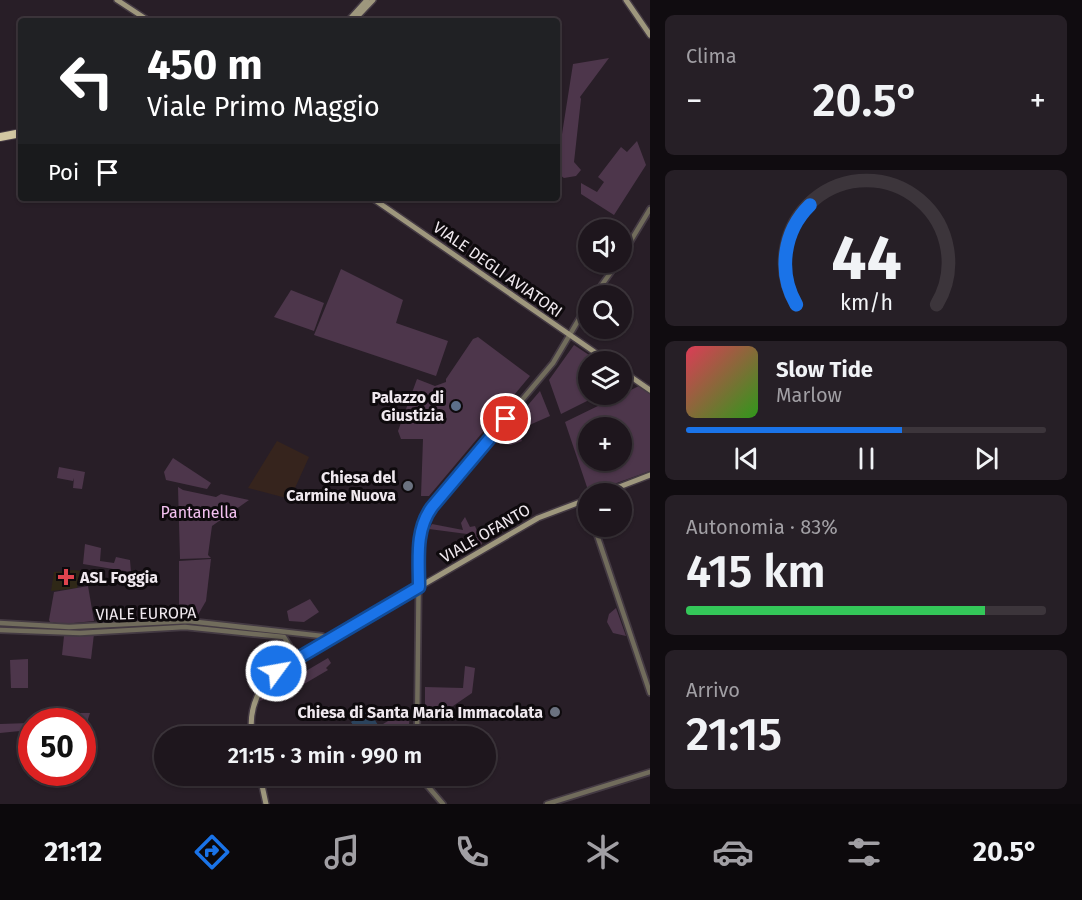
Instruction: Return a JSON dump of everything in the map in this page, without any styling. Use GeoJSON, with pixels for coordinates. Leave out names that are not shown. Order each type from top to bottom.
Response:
{"type":"FeatureCollection","features":[{"type":"Feature","properties":{"kind":"highway"},"geometry":{"type":"LineString","coordinates":[[0,139],[18,136]]}},
{"type":"Feature","properties":{"kind":"main road"},"geometry":{"type":"LineString","coordinates":[[117,0],[144,18]]}},
{"type":"Feature","properties":{"kind":"main road"},"geometry":{"type":"LineString","coordinates":[[351,18],[367,0]]}},
{"type":"Feature","properties":{"kind":"main road"},"geometry":{"type":"LineString","coordinates":[[356,18],[373,0]]}},
{"type":"Feature","properties":{"kind":"main road"},"geometry":{"type":"LineString","coordinates":[[626,0],[650,35]]}},
{"type":"Feature","properties":{"kind":"main road","name":"VIALE DEGLI AVIATORI"},"geometry":{"type":"LineString","coordinates":[[376,201],[593,351]]}},
{"type":"Feature","properties":{"kind":"main road"},"geometry":{"type":"LineString","coordinates":[[632,378],[650,390]]}},
{"type":"Feature","properties":{"kind":"main road"},"geometry":{"type":"LineString","coordinates":[[629,483],[650,475]]}},
{"type":"Feature","properties":{"kind":"main road","name":"VIALE OFANTO"},"geometry":{"type":"LineString","coordinates":[[252,726],[253,705],[268,678],[276,671],[538,518],[578,502]]}},
{"type":"Feature","properties":{"kind":"main road"},"geometry":{"type":"LineString","coordinates":[[262,786],[266,804]]}},
{"type":"Feature","properties":{"kind":"street"},"geometry":{"type":"LineString","coordinates":[[632,239],[650,209]]}},
{"type":"Feature","properties":{"kind":"street"},"geometry":{"type":"LineString","coordinates":[[417,726],[420,532],[428,512],[553,363],[578,321]]}},
{"type":"Feature","properties":{"kind":"street"},"geometry":{"type":"LineString","coordinates":[[598,537],[650,693]]}},
{"type":"Feature","properties":{"kind":"street","name":"VIALE EUROPA"},"geometry":{"type":"LineString","coordinates":[[0,623],[69,627],[190,621],[322,636],[326,641]]}},
{"type":"Feature","properties":{"kind":"street","name":"VIALE EUROPA"},"geometry":{"type":"LineString","coordinates":[[0,630],[68,633],[200,628],[284,637],[297,658]]}},
{"type":"Feature","properties":{"kind":"street"},"geometry":{"type":"LineString","coordinates":[[547,804],[650,772]]}},
{"type":"Feature","properties":{"kind":"street"},"geometry":{"type":"LineString","coordinates":[[428,786],[443,804]]}},
{"type":"Feature","properties":{"kind":"shaded area"},"geometry":{"type":"Polygon","coordinates":[[[277,441],[309,457],[290,499],[248,488],[277,441]]]}},
{"type":"Feature","properties":{"kind":"shaded area","name":"ASL Foggia"},"geometry":{"type":"Polygon","coordinates":[[[80,571],[77,588],[51,591],[54,572],[80,571]]]}},
{"type":"Feature","properties":{"kind":"green space"},"geometry":{"type":"Polygon","coordinates":[[[609,58],[580,97],[574,162],[581,170],[576,176],[564,178],[560,175],[560,147],[573,64],[609,58]]]}},
{"type":"Feature","properties":{"kind":"green space"},"geometry":{"type":"Polygon","coordinates":[[[637,141],[646,165],[614,215],[581,194],[581,183],[597,192],[604,182],[598,177],[621,147],[627,152],[637,141]]]}},
{"type":"Feature","properties":{"kind":"green space"},"geometry":{"type":"Polygon","coordinates":[[[341,269],[403,300],[396,323],[448,341],[436,376],[314,335],[341,269]]]}},
{"type":"Feature","properties":{"kind":"green space"},"geometry":{"type":"Polygon","coordinates":[[[291,290],[324,303],[314,331],[274,317],[291,290]]]}},
{"type":"Feature","properties":{"kind":"green space"},"geometry":{"type":"Polygon","coordinates":[[[478,337],[530,376],[429,496],[421,496],[423,439],[401,439],[398,431],[417,379],[435,386],[446,382],[473,339],[478,337]]]}},
{"type":"Feature","properties":{"kind":"green space"},"geometry":{"type":"Polygon","coordinates":[[[574,345],[583,351],[578,351],[579,405],[561,414],[549,380],[574,345]]]}},
{"type":"Feature","properties":{"kind":"green space"},"geometry":{"type":"Polygon","coordinates":[[[639,386],[650,393],[650,471],[617,483],[586,483],[582,471],[632,471],[632,417],[578,417],[578,460],[565,422],[600,405],[632,405],[632,389],[639,386]]]}},
{"type":"Feature","properties":{"kind":"green space"},"geometry":{"type":"Polygon","coordinates":[[[540,391],[550,416],[518,430],[522,441],[511,445],[503,444],[500,438],[540,391]]]}},
{"type":"Feature","properties":{"kind":"green space"},"geometry":{"type":"Polygon","coordinates":[[[173,458],[211,483],[207,489],[166,480],[164,472],[173,458]]]}},
{"type":"Feature","properties":{"kind":"green space"},"geometry":{"type":"Polygon","coordinates":[[[59,467],[85,472],[82,489],[73,488],[74,478],[73,481],[57,478],[59,467]]]}},
{"type":"Feature","properties":{"kind":"green space","name":"Pantanella"},"geometry":{"type":"Polygon","coordinates":[[[178,487],[216,497],[221,494],[249,500],[212,526],[208,555],[211,558],[180,559],[178,487]]]}},
{"type":"Feature","properties":{"kind":"green space"},"geometry":{"type":"Polygon","coordinates":[[[465,517],[470,527],[475,526],[479,536],[471,536],[480,537],[482,544],[476,549],[467,534],[429,529],[432,524],[463,530],[461,523],[465,517]]]}},
{"type":"Feature","properties":{"kind":"green space"},"geometry":{"type":"Polygon","coordinates":[[[85,544],[101,548],[100,561],[114,563],[116,557],[130,560],[131,572],[83,564],[85,544]]]}},
{"type":"Feature","properties":{"kind":"green space"},"geometry":{"type":"Polygon","coordinates":[[[211,559],[206,601],[195,620],[179,619],[179,561],[211,559]]]}},
{"type":"Feature","properties":{"kind":"green space"},"geometry":{"type":"Polygon","coordinates":[[[88,586],[94,621],[64,624],[50,622],[54,592],[88,586]]]}},
{"type":"Feature","properties":{"kind":"green space"},"geometry":{"type":"Polygon","coordinates":[[[310,599],[319,612],[304,622],[289,621],[287,611],[310,599]]]}},
{"type":"Feature","properties":{"kind":"green space"},"geometry":{"type":"Polygon","coordinates":[[[616,608],[626,636],[613,633],[607,622],[609,614],[616,608]]]}},
{"type":"Feature","properties":{"kind":"green space"},"geometry":{"type":"Polygon","coordinates":[[[94,634],[91,659],[62,655],[64,636],[94,634]]]}},
{"type":"Feature","properties":{"kind":"green space"},"geometry":{"type":"Polygon","coordinates":[[[328,658],[331,663],[326,668],[328,670],[299,687],[294,678],[328,658]]]}},
{"type":"Feature","properties":{"kind":"green space"},"geometry":{"type":"Polygon","coordinates":[[[28,659],[28,688],[11,688],[10,660],[28,659]]]}},
{"type":"Feature","properties":{"kind":"green space"},"geometry":{"type":"Polygon","coordinates":[[[465,666],[475,668],[472,693],[434,719],[425,721],[425,687],[463,688],[465,666]]]}},
{"type":"Feature","properties":{"kind":"green space"},"geometry":{"type":"Polygon","coordinates":[[[277,673],[285,685],[272,692],[274,697],[259,701],[268,684],[277,673]]]}},
{"type":"Feature","properties":{"kind":"green space"},"geometry":{"type":"Polygon","coordinates":[[[410,708],[409,726],[384,726],[383,724],[410,708]]]}},
{"type":"Feature","properties":{"kind":"green space"},"geometry":{"type":"Polygon","coordinates":[[[18,723],[18,731],[0,733],[0,724],[18,723]]]}},
{"type":"Feature","properties":{"kind":"water"},"geometry":{"type":"Polygon","coordinates":[[[368,709],[378,725],[353,726],[351,722],[368,709]]]}},
{"type":"Feature","properties":{"kind":"place","name":"Palazzo di Giustizia"},"geometry":{"type":"Point","coordinates":[456,406]}},
{"type":"Feature","properties":{"kind":"place","name":"Chiesa del Carmine Nuova"},"geometry":{"type":"Point","coordinates":[408,486]}},
{"type":"Feature","properties":{"kind":"place","name":"ASL Foggia"},"geometry":{"type":"Point","coordinates":[66,577]}},
{"type":"Feature","properties":{"kind":"place","name":"Chiesa di Santa Maria Immacolata"},"geometry":{"type":"Point","coordinates":[555,712]}},
{"type":"Feature","properties":{"kind":"route"},"geometry":{"type":"LineString","coordinates":[[276,671],[419,587],[420,532],[424,518],[506,419]]}}]}
